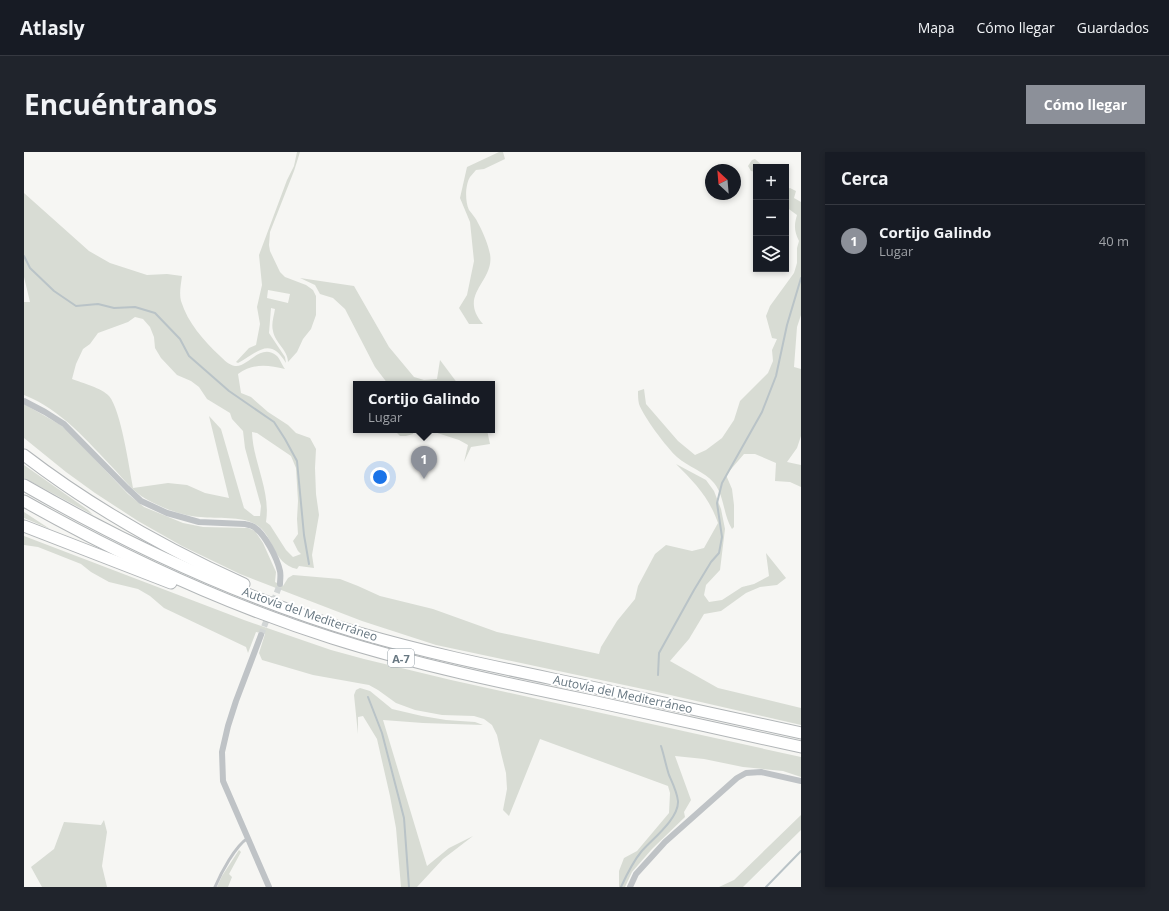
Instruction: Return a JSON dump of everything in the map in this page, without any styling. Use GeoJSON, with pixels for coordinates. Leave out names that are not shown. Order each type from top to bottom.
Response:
{"type":"FeatureCollection","features":[{"type":"Feature","properties":{"kind":"highway"},"geometry":{"type":"LineString","coordinates":[[24,455],[77,493],[130,527],[197,563],[269,595],[284,608]]}},
{"type":"Feature","properties":{"kind":"highway","name":"Autovía del Mediterráneo"},"geometry":{"type":"LineString","coordinates":[[24,485],[106,530],[191,571],[284,608],[357,632],[447,656],[801,733]]}},
{"type":"Feature","properties":{"kind":"highway","name":"Autovía del Mediterráneo"},"geometry":{"type":"LineString","coordinates":[[24,501],[99,542],[204,591],[330,638],[442,669],[801,747]]}},
{"type":"Feature","properties":{"kind":"highway"},"geometry":{"type":"LineString","coordinates":[[24,526],[173,584],[204,591]]}},
{"type":"Feature","properties":{"kind":"street"},"geometry":{"type":"LineString","coordinates":[[24,401],[64,424],[127,488],[141,500],[167,514],[199,522],[252,525],[267,542],[275,558],[280,572],[280,584]]}},
{"type":"Feature","properties":{"kind":"street"},"geometry":{"type":"LineString","coordinates":[[261,635],[236,701],[222,752],[223,781],[269,887]]}},
{"type":"Feature","properties":{"kind":"street"},"geometry":{"type":"LineString","coordinates":[[630,887],[636,874],[665,842],[737,778],[746,773],[760,772],[801,781]]}},
{"type":"Feature","properties":{"kind":"lane"},"geometry":{"type":"LineString","coordinates":[[215,887],[238,847],[248,838]]}},
{"type":"Feature","properties":{"kind":"shaded area"},"geometry":{"type":"Polygon","coordinates":[[[297,152],[300,152],[270,232],[269,245],[270,251],[280,272],[285,277],[306,285],[313,290],[316,296],[316,315],[311,329],[303,339],[297,352],[288,362],[286,354],[274,335],[272,326],[275,309],[271,308],[269,333],[285,357],[286,363],[275,350],[269,348],[258,351],[238,363],[236,362],[249,348],[256,345],[260,324],[257,307],[262,285],[259,255],[287,180],[294,166],[297,152]],[[268,290],[267,298],[288,303],[290,294],[268,290]]]}},
{"type":"Feature","properties":{"kind":"shaded area"},"geometry":{"type":"Polygon","coordinates":[[[499,152],[503,152],[505,159],[484,169],[476,170],[468,180],[467,184],[466,194],[468,207],[482,230],[490,254],[490,264],[475,296],[474,304],[476,314],[483,324],[469,324],[459,308],[467,295],[474,261],[470,222],[460,198],[467,167],[499,152]]]}},
{"type":"Feature","properties":{"kind":"shaded area"},"geometry":{"type":"Polygon","coordinates":[[[755,159],[761,164],[753,164],[753,171],[748,166],[752,160],[755,159]]]}},
{"type":"Feature","properties":{"kind":"shaded area"},"geometry":{"type":"Polygon","coordinates":[[[789,188],[796,191],[794,198],[801,202],[801,315],[797,327],[794,367],[801,369],[801,436],[797,448],[787,462],[801,465],[801,487],[790,482],[775,481],[776,463],[755,454],[744,454],[726,475],[732,489],[734,505],[734,527],[732,529],[729,524],[718,488],[706,475],[681,460],[667,447],[641,409],[638,391],[644,389],[646,404],[678,441],[695,455],[706,450],[722,438],[734,420],[740,401],[768,373],[773,361],[772,350],[777,339],[772,338],[766,316],[770,306],[794,273],[797,263],[797,248],[799,241],[795,231],[795,225],[797,215],[789,209],[789,188]]]}},
{"type":"Feature","properties":{"kind":"shaded area"},"geometry":{"type":"Polygon","coordinates":[[[24,193],[89,251],[110,263],[147,275],[167,274],[182,276],[180,298],[188,317],[202,337],[223,359],[229,363],[235,366],[240,366],[254,356],[265,352],[271,352],[277,356],[285,369],[261,366],[249,368],[238,374],[241,393],[251,397],[268,412],[288,425],[296,433],[310,438],[316,449],[316,494],[319,515],[312,555],[314,568],[299,566],[297,569],[282,561],[266,535],[261,529],[250,521],[187,515],[165,508],[146,499],[129,486],[73,427],[38,401],[24,395],[24,302],[30,302],[24,277],[24,193]],[[135,317],[128,322],[98,333],[90,344],[83,349],[76,364],[72,379],[106,393],[113,403],[121,426],[133,488],[168,483],[187,485],[205,493],[229,498],[209,416],[221,429],[244,508],[254,516],[260,516],[261,506],[245,448],[243,431],[232,419],[230,413],[207,399],[199,387],[191,381],[177,375],[161,358],[155,348],[154,337],[150,327],[143,319],[135,317]],[[252,432],[255,454],[266,499],[266,522],[270,525],[286,550],[293,557],[301,554],[293,541],[298,534],[296,468],[291,456],[257,433],[252,432]]]}},
{"type":"Feature","properties":{"kind":"shaded area"},"geometry":{"type":"Polygon","coordinates":[[[300,278],[354,286],[389,347],[414,377],[424,380],[437,379],[440,360],[456,381],[386,381],[375,367],[345,309],[333,298],[320,294],[315,285],[300,278]]]}},
{"type":"Feature","properties":{"kind":"shaded area"},"geometry":{"type":"Polygon","coordinates":[[[24,404],[59,424],[68,431],[128,494],[144,507],[183,523],[203,527],[248,528],[255,531],[263,543],[276,572],[275,582],[283,586],[288,578],[293,575],[340,579],[380,596],[433,609],[497,632],[599,654],[601,647],[617,621],[635,599],[638,586],[655,554],[666,545],[692,551],[704,548],[718,523],[706,498],[676,464],[706,480],[714,491],[721,509],[725,529],[720,570],[706,585],[704,595],[709,602],[722,600],[742,587],[754,584],[769,576],[766,553],[786,578],[777,585],[760,587],[746,593],[721,611],[704,614],[689,639],[670,661],[718,688],[801,708],[801,725],[657,692],[436,645],[362,621],[240,574],[182,546],[138,521],[66,472],[24,438],[24,404]]]}},
{"type":"Feature","properties":{"kind":"shaded area"},"geometry":{"type":"Polygon","coordinates":[[[397,433],[413,433],[406,436],[400,436],[397,433]]]}},
{"type":"Feature","properties":{"kind":"shaded area"},"geometry":{"type":"Polygon","coordinates":[[[437,433],[488,433],[490,444],[471,447],[464,462],[468,445],[459,440],[437,433]]]}},
{"type":"Feature","properties":{"kind":"shaded area"},"geometry":{"type":"Polygon","coordinates":[[[24,465],[88,510],[93,515],[24,478],[24,465]]]}},
{"type":"Feature","properties":{"kind":"shaded area"},"geometry":{"type":"Polygon","coordinates":[[[24,512],[50,529],[24,518],[24,512]]]}},
{"type":"Feature","properties":{"kind":"shaded area"},"geometry":{"type":"Polygon","coordinates":[[[24,536],[244,620],[331,650],[451,680],[801,757],[801,777],[783,771],[743,767],[704,759],[675,756],[691,800],[684,812],[685,817],[652,849],[632,872],[625,887],[619,887],[619,871],[624,858],[637,851],[669,813],[670,793],[668,786],[540,739],[509,816],[503,810],[507,789],[506,773],[497,735],[492,725],[484,719],[474,716],[442,715],[415,710],[396,703],[369,685],[313,675],[262,660],[259,653],[265,634],[256,632],[248,653],[246,647],[164,608],[150,596],[138,589],[109,582],[91,572],[81,564],[38,547],[24,545],[24,536]]]}},
{"type":"Feature","properties":{"kind":"shaded area"},"geometry":{"type":"Polygon","coordinates":[[[360,688],[370,691],[392,709],[422,716],[446,720],[475,722],[483,725],[383,720],[427,866],[449,848],[473,836],[443,859],[417,887],[401,887],[396,828],[390,796],[377,739],[363,716],[358,717],[358,734],[354,695],[356,690],[360,688]]]}},
{"type":"Feature","properties":{"kind":"shaded area"},"geometry":{"type":"Polygon","coordinates":[[[801,815],[801,830],[743,887],[719,887],[734,880],[801,815]]]}},
{"type":"Feature","properties":{"kind":"shaded area"},"geometry":{"type":"Polygon","coordinates":[[[104,820],[107,832],[102,866],[107,887],[42,887],[31,867],[54,849],[64,822],[101,825],[104,820]]]}},
{"type":"Feature","properties":{"kind":"shaded area"},"geometry":{"type":"Polygon","coordinates":[[[239,850],[241,852],[229,874],[232,877],[228,887],[217,887],[222,876],[239,850]]]}},
{"type":"Feature","properties":{"kind":"waterway"},"geometry":{"type":"LineString","coordinates":[[24,256],[30,268],[54,291],[76,306],[98,304],[114,308],[135,307],[155,313],[180,339],[189,356],[229,391],[274,422],[297,461],[304,535],[309,564]]}},
{"type":"Feature","properties":{"kind":"waterway"},"geometry":{"type":"LineString","coordinates":[[658,675],[659,653],[694,590],[711,562],[719,553],[722,537],[717,503],[722,483],[762,412],[776,376],[787,325],[801,278]]}},
{"type":"Feature","properties":{"kind":"waterway"},"geometry":{"type":"LineString","coordinates":[[368,697],[382,733],[404,818],[409,887]]}},
{"type":"Feature","properties":{"kind":"waterway"},"geometry":{"type":"LineString","coordinates":[[621,887],[638,856],[664,829],[677,808],[677,794],[669,775],[661,746]]}},
{"type":"Feature","properties":{"kind":"waterway"},"geometry":{"type":"LineString","coordinates":[[766,887],[801,851]]}},
{"type":"Feature","properties":{"kind":"tunnel"},"geometry":{"type":"LineString","coordinates":[[261,635],[280,584]]}},
{"type":"Feature","properties":{"kind":"place","name":"Cortijo Galindo"},"geometry":{"type":"Point","coordinates":[424,479]}}]}
